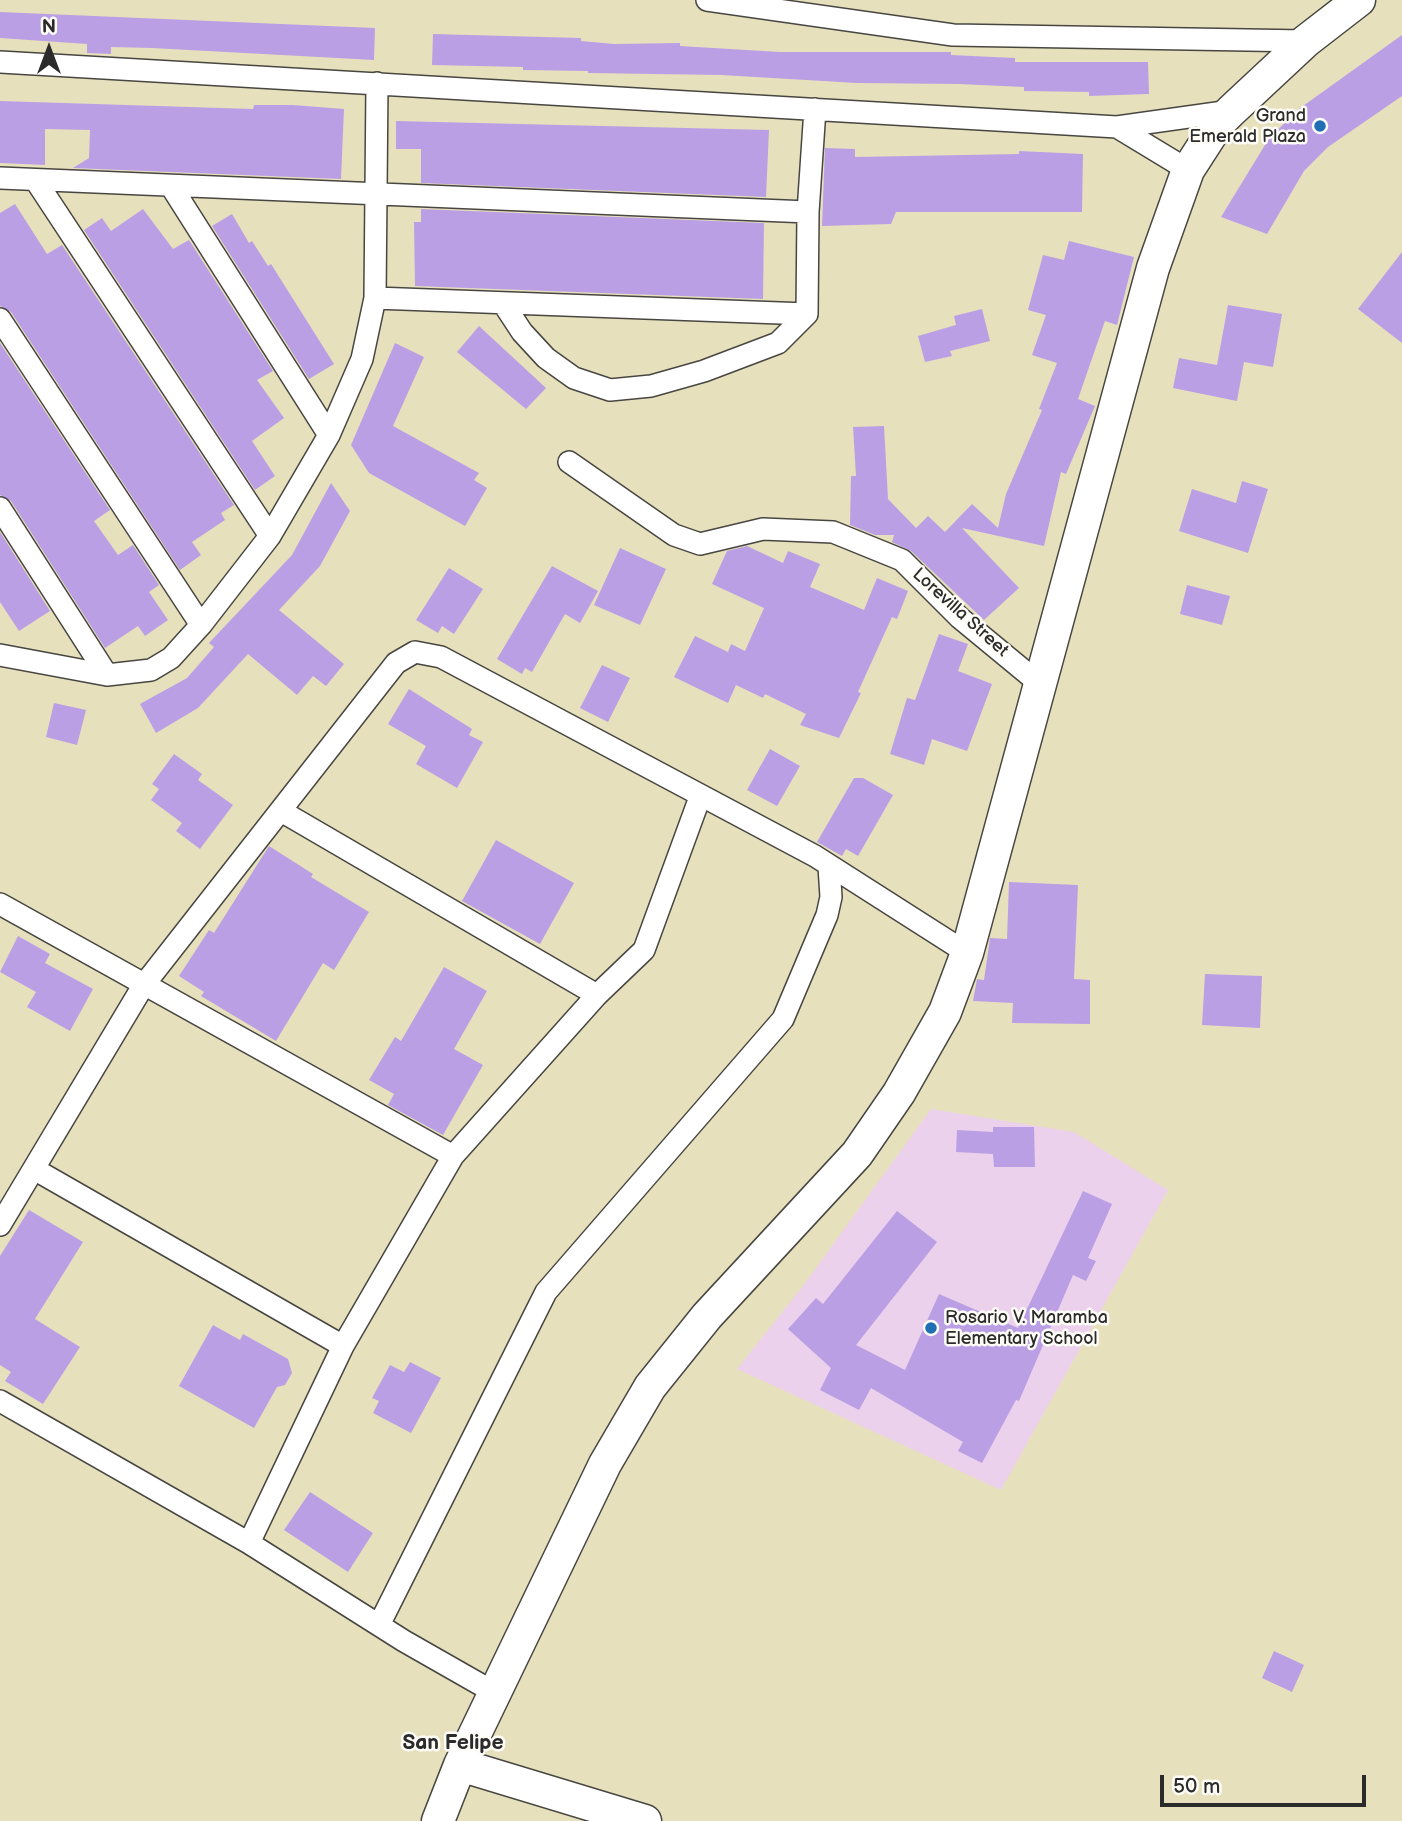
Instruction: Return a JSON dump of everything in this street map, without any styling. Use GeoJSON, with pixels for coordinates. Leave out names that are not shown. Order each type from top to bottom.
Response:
{"type":"FeatureCollection","features":[{"type":"Feature","properties":{"kind":"main road"},"geometry":{"type":"LineString","coordinates":[[438,1821],[460,1765],[497,1694],[605,1464],[650,1387],[707,1315],[858,1154],[900,1093],[931,1038],[967,953],[1153,268],[1188,170],[1217,125],[1231,111],[1306,41],[1359,0]]}},
{"type":"Feature","properties":{"kind":"main road"},"geometry":{"type":"LineString","coordinates":[[460,1765],[645,1821]]}},
{"type":"Feature","properties":{"kind":"street"},"geometry":{"type":"LineString","coordinates":[[707,0],[953,35],[1306,41]]}},
{"type":"Feature","properties":{"kind":"street"},"geometry":{"type":"LineString","coordinates":[[0,62],[1117,127],[1231,111]]}},
{"type":"Feature","properties":{"kind":"street"},"geometry":{"type":"LineString","coordinates":[[0,655],[107,675],[151,670],[171,658],[201,625],[270,536],[329,435],[362,359],[375,298],[377,83]]}},
{"type":"Feature","properties":{"kind":"street"},"geometry":{"type":"LineString","coordinates":[[503,303],[522,332],[546,358],[574,378],[610,390],[651,386],[704,371],[778,344],[807,314],[808,212],[815,109]]}},
{"type":"Feature","properties":{"kind":"street"},"geometry":{"type":"LineString","coordinates":[[1117,127],[1188,170]]}},
{"type":"Feature","properties":{"kind":"street"},"geometry":{"type":"LineString","coordinates":[[0,178],[808,212]]}},
{"type":"Feature","properties":{"kind":"street"},"geometry":{"type":"LineString","coordinates":[[36,181],[270,536]]}},
{"type":"Feature","properties":{"kind":"street"},"geometry":{"type":"LineString","coordinates":[[171,187],[329,435]]}},
{"type":"Feature","properties":{"kind":"street"},"geometry":{"type":"LineString","coordinates":[[375,298],[807,314]]}},
{"type":"Feature","properties":{"kind":"street"},"geometry":{"type":"LineString","coordinates":[[0,319],[201,625]]}},
{"type":"Feature","properties":{"kind":"street","name":"Lorevilla Street"},"geometry":{"type":"LineString","coordinates":[[569,462],[674,535],[700,544],[763,529],[833,532],[902,560],[960,618],[1040,684]]}},
{"type":"Feature","properties":{"kind":"street"},"geometry":{"type":"LineString","coordinates":[[0,508],[107,675]]}},
{"type":"Feature","properties":{"kind":"street"},"geometry":{"type":"LineString","coordinates":[[1,1220],[143,986],[396,663],[415,652],[441,657],[829,866],[967,953]]}},
{"type":"Feature","properties":{"kind":"street"},"geometry":{"type":"LineString","coordinates":[[249,1543],[343,1346],[453,1156],[597,995],[644,950],[700,797]]}},
{"type":"Feature","properties":{"kind":"street"},"geometry":{"type":"LineString","coordinates":[[281,811],[597,995]]}},
{"type":"Feature","properties":{"kind":"street"},"geometry":{"type":"LineString","coordinates":[[379,1625],[545,1292],[783,1019],[827,915],[831,897],[829,866]]}},
{"type":"Feature","properties":{"kind":"street"},"geometry":{"type":"LineString","coordinates":[[0,904],[143,986],[453,1156]]}},
{"type":"Feature","properties":{"kind":"street"},"geometry":{"type":"LineString","coordinates":[[34,1169],[343,1346]]}},
{"type":"Feature","properties":{"kind":"street"},"geometry":{"type":"LineString","coordinates":[[0,1401],[249,1543],[379,1625],[497,1694]]}},
{"type":"Feature","properties":{"kind":"shaded area","name":"Rosario V. Maramba Elementary School"},"geometry":{"type":"Polygon","coordinates":[[[931,1109],[1074,1132],[1168,1190],[1001,1490],[737,1369],[803,1286],[931,1109]]]}},
{"type":"Feature","properties":{"kind":"building"},"geometry":{"type":"Polygon","coordinates":[[[0,12],[375,28],[374,60],[111,47],[111,54],[87,53],[87,44],[0,38],[0,12]]]}},
{"type":"Feature","properties":{"kind":"building"},"geometry":{"type":"Polygon","coordinates":[[[433,34],[581,38],[581,41],[614,44],[680,43],[680,46],[780,52],[951,52],[951,55],[1015,58],[1015,62],[1148,62],[1149,94],[1089,96],[1089,92],[1024,91],[1024,87],[857,83],[721,75],[588,73],[523,70],[523,67],[432,65],[433,34]]]}},
{"type":"Feature","properties":{"kind":"building","name":"Grand Emerald Plaza"},"geometry":{"type":"Polygon","coordinates":[[[1402,35],[1402,96],[1328,147],[1304,171],[1267,234],[1221,217],[1268,140],[1296,111],[1402,35]]]}},
{"type":"Feature","properties":{"kind":"building"},"geometry":{"type":"Polygon","coordinates":[[[0,101],[253,109],[254,105],[293,105],[344,109],[341,179],[73,168],[89,158],[90,130],[45,129],[45,165],[0,163],[0,101]]]}},
{"type":"Feature","properties":{"kind":"building"},"geometry":{"type":"Polygon","coordinates":[[[396,121],[769,130],[766,197],[421,183],[421,149],[396,149],[396,121]]]}},
{"type":"Feature","properties":{"kind":"building"},"geometry":{"type":"Polygon","coordinates":[[[825,148],[855,149],[855,157],[1019,154],[1019,151],[1083,154],[1082,212],[896,212],[891,224],[822,226],[825,148]]]}},
{"type":"Feature","properties":{"kind":"building"},"geometry":{"type":"Polygon","coordinates":[[[15,204],[47,254],[62,245],[234,505],[221,513],[225,520],[192,542],[201,555],[180,570],[11,312],[0,306],[0,213],[15,204]]]}},
{"type":"Feature","properties":{"kind":"building"},"geometry":{"type":"Polygon","coordinates":[[[143,209],[173,249],[189,240],[273,371],[257,380],[284,418],[252,441],[275,476],[255,490],[84,230],[102,218],[111,231],[143,209]]]}},
{"type":"Feature","properties":{"kind":"building"},"geometry":{"type":"Polygon","coordinates":[[[421,209],[764,223],[763,299],[415,286],[414,222],[421,222],[421,209]]]}},
{"type":"Feature","properties":{"kind":"building"},"geometry":{"type":"Polygon","coordinates":[[[232,214],[249,243],[252,241],[268,266],[271,264],[334,364],[309,379],[212,226],[232,214]]]}},
{"type":"Feature","properties":{"kind":"building"},"geometry":{"type":"Polygon","coordinates":[[[1069,241],[1134,257],[1117,325],[1105,321],[1078,399],[1095,406],[1066,474],[1061,472],[1044,546],[962,528],[1019,588],[984,620],[911,551],[892,542],[894,535],[875,535],[850,525],[851,476],[856,476],[853,427],[884,426],[888,499],[916,528],[928,516],[945,532],[972,504],[998,528],[1006,494],[1042,410],[1039,409],[1057,363],[1032,355],[1046,315],[1028,310],[1043,255],[1064,260],[1069,241]]]}},
{"type":"Feature","properties":{"kind":"building"},"geometry":{"type":"Polygon","coordinates":[[[1402,252],[1402,343],[1358,309],[1402,252]]]}},
{"type":"Feature","properties":{"kind":"building"},"geometry":{"type":"Polygon","coordinates":[[[1228,305],[1282,314],[1273,367],[1244,362],[1237,401],[1173,388],[1179,358],[1217,365],[1228,305]]]}},
{"type":"Feature","properties":{"kind":"building"},"geometry":{"type":"Polygon","coordinates":[[[982,309],[990,341],[950,351],[952,356],[925,362],[918,336],[956,325],[954,316],[982,309]]]}},
{"type":"Feature","properties":{"kind":"building"},"geometry":{"type":"Polygon","coordinates":[[[479,326],[546,388],[526,409],[457,352],[479,326]]]}},
{"type":"Feature","properties":{"kind":"building"},"geometry":{"type":"Polygon","coordinates":[[[0,343],[110,510],[94,521],[118,555],[133,545],[159,585],[149,592],[168,620],[145,636],[138,626],[105,648],[11,501],[0,495],[0,343]]]}},
{"type":"Feature","properties":{"kind":"building"},"geometry":{"type":"Polygon","coordinates":[[[395,343],[424,357],[393,426],[479,473],[474,480],[487,488],[465,526],[369,473],[351,445],[395,343]]]}},
{"type":"Feature","properties":{"kind":"building"},"geometry":{"type":"Polygon","coordinates":[[[1242,481],[1268,489],[1248,553],[1179,531],[1192,489],[1236,503],[1242,481]]]}},
{"type":"Feature","properties":{"kind":"building"},"geometry":{"type":"Polygon","coordinates":[[[331,483],[350,511],[320,566],[279,610],[344,664],[326,686],[313,676],[297,695],[248,654],[198,708],[156,733],[140,704],[187,678],[214,647],[209,643],[292,555],[331,483]]]}},
{"type":"Feature","properties":{"kind":"building"},"geometry":{"type":"Polygon","coordinates":[[[0,532],[50,611],[19,631],[0,602],[0,532]]]}},
{"type":"Feature","properties":{"kind":"building"},"geometry":{"type":"Polygon","coordinates":[[[747,546],[783,563],[788,551],[820,564],[810,587],[864,610],[877,578],[908,591],[897,619],[892,617],[839,738],[800,725],[806,714],[765,694],[763,698],[736,685],[728,703],[674,677],[695,636],[728,652],[731,644],[745,651],[764,608],[712,584],[727,551],[747,546]]]}},
{"type":"Feature","properties":{"kind":"building"},"geometry":{"type":"Polygon","coordinates":[[[620,548],[666,569],[640,625],[594,605],[620,548]]]}},
{"type":"Feature","properties":{"kind":"building"},"geometry":{"type":"Polygon","coordinates":[[[552,566],[598,591],[580,623],[565,614],[532,672],[525,668],[522,674],[497,659],[552,566]]]}},
{"type":"Feature","properties":{"kind":"building"},"geometry":{"type":"Polygon","coordinates":[[[449,568],[483,589],[454,634],[442,626],[438,633],[416,620],[449,568]]]}},
{"type":"Feature","properties":{"kind":"building"},"geometry":{"type":"Polygon","coordinates":[[[1187,585],[1230,596],[1222,625],[1180,614],[1187,585]]]}},
{"type":"Feature","properties":{"kind":"building"},"geometry":{"type":"Polygon","coordinates":[[[939,634],[968,644],[958,671],[992,684],[967,751],[932,739],[924,765],[890,754],[907,698],[915,700],[939,634]]]}},
{"type":"Feature","properties":{"kind":"building"},"geometry":{"type":"Polygon","coordinates":[[[602,665],[630,678],[608,722],[580,708],[602,665]]]}},
{"type":"Feature","properties":{"kind":"building"},"geometry":{"type":"Polygon","coordinates":[[[409,689],[472,729],[469,735],[483,742],[457,788],[416,764],[426,746],[388,724],[409,689]]]}},
{"type":"Feature","properties":{"kind":"building"},"geometry":{"type":"Polygon","coordinates":[[[54,703],[86,710],[77,745],[46,737],[54,703]]]}},
{"type":"Feature","properties":{"kind":"building"},"geometry":{"type":"Polygon","coordinates":[[[770,749],[800,766],[777,806],[747,790],[770,749]]]}},
{"type":"Feature","properties":{"kind":"building"},"geometry":{"type":"Polygon","coordinates":[[[174,754],[202,774],[198,780],[233,805],[200,849],[176,831],[182,823],[151,800],[159,789],[152,784],[174,754]]]}},
{"type":"Feature","properties":{"kind":"building"},"geometry":{"type":"Polygon","coordinates":[[[854,778],[863,778],[893,795],[858,856],[846,849],[842,856],[817,842],[854,778]]]}},
{"type":"Feature","properties":{"kind":"building"},"geometry":{"type":"Polygon","coordinates":[[[496,840],[574,883],[540,944],[462,901],[496,840]]]}},
{"type":"Feature","properties":{"kind":"building"},"geometry":{"type":"Polygon","coordinates":[[[269,846],[313,874],[311,877],[369,912],[334,970],[323,963],[276,1041],[201,996],[204,992],[179,976],[209,930],[214,933],[269,846]]]}},
{"type":"Feature","properties":{"kind":"building"},"geometry":{"type":"Polygon","coordinates":[[[1009,882],[1078,885],[1074,979],[1090,980],[1090,1024],[1012,1023],[1013,1003],[973,1001],[977,979],[984,980],[990,938],[1007,939],[1009,882]]]}},
{"type":"Feature","properties":{"kind":"building"},"geometry":{"type":"Polygon","coordinates":[[[18,936],[50,954],[45,963],[93,989],[70,1031],[27,1007],[36,992],[0,972],[18,936]]]}},
{"type":"Feature","properties":{"kind":"building"},"geometry":{"type":"Polygon","coordinates":[[[444,967],[487,991],[454,1049],[483,1065],[443,1135],[388,1105],[394,1094],[369,1080],[395,1037],[401,1041],[444,967]]]}},
{"type":"Feature","properties":{"kind":"building"},"geometry":{"type":"Polygon","coordinates":[[[1205,974],[1262,976],[1260,1028],[1202,1025],[1205,974]]]}},
{"type":"Feature","properties":{"kind":"building"},"geometry":{"type":"Polygon","coordinates":[[[993,1127],[1034,1127],[1035,1167],[994,1167],[993,1154],[956,1152],[957,1130],[993,1132],[993,1127]]]}},
{"type":"Feature","properties":{"kind":"building"},"geometry":{"type":"Polygon","coordinates":[[[1083,1191],[1112,1204],[1088,1258],[1096,1261],[1086,1281],[1073,1275],[1019,1401],[1016,1400],[982,1463],[958,1451],[963,1442],[871,1388],[859,1410],[820,1390],[831,1368],[788,1329],[816,1298],[823,1304],[897,1211],[937,1242],[856,1345],[905,1370],[939,1294],[1018,1328],[1083,1191]]]}},
{"type":"Feature","properties":{"kind":"building"},"geometry":{"type":"Polygon","coordinates":[[[29,1210],[83,1242],[35,1319],[80,1347],[43,1404],[5,1381],[11,1372],[0,1365],[0,1256],[29,1210]]]}},
{"type":"Feature","properties":{"kind":"building"},"geometry":{"type":"Polygon","coordinates":[[[213,1325],[240,1340],[243,1334],[288,1359],[292,1373],[285,1385],[277,1387],[254,1428],[179,1386],[213,1325]]]}},
{"type":"Feature","properties":{"kind":"building"},"geometry":{"type":"Polygon","coordinates":[[[410,1362],[441,1378],[411,1433],[373,1413],[379,1401],[372,1398],[390,1365],[404,1372],[410,1362]]]}},
{"type":"Feature","properties":{"kind":"building"},"geometry":{"type":"Polygon","coordinates":[[[310,1492],[373,1533],[348,1572],[284,1530],[310,1492]]]}},
{"type":"Feature","properties":{"kind":"building"},"geometry":{"type":"Polygon","coordinates":[[[1274,1651],[1304,1665],[1292,1692],[1262,1678],[1274,1651]]]}},
{"type":"Feature","properties":{"kind":"place","name":"Grand Emerald Plaza"},"geometry":{"type":"Point","coordinates":[1320,126]}},
{"type":"Feature","properties":{"kind":"place","name":"Rosario V. Maramba Elementary School"},"geometry":{"type":"Point","coordinates":[931,1328]}},
{"type":"Feature","properties":{"kind":"district","name":"San Felipe"},"geometry":{"type":"Point","coordinates":[453,1744]}}]}
